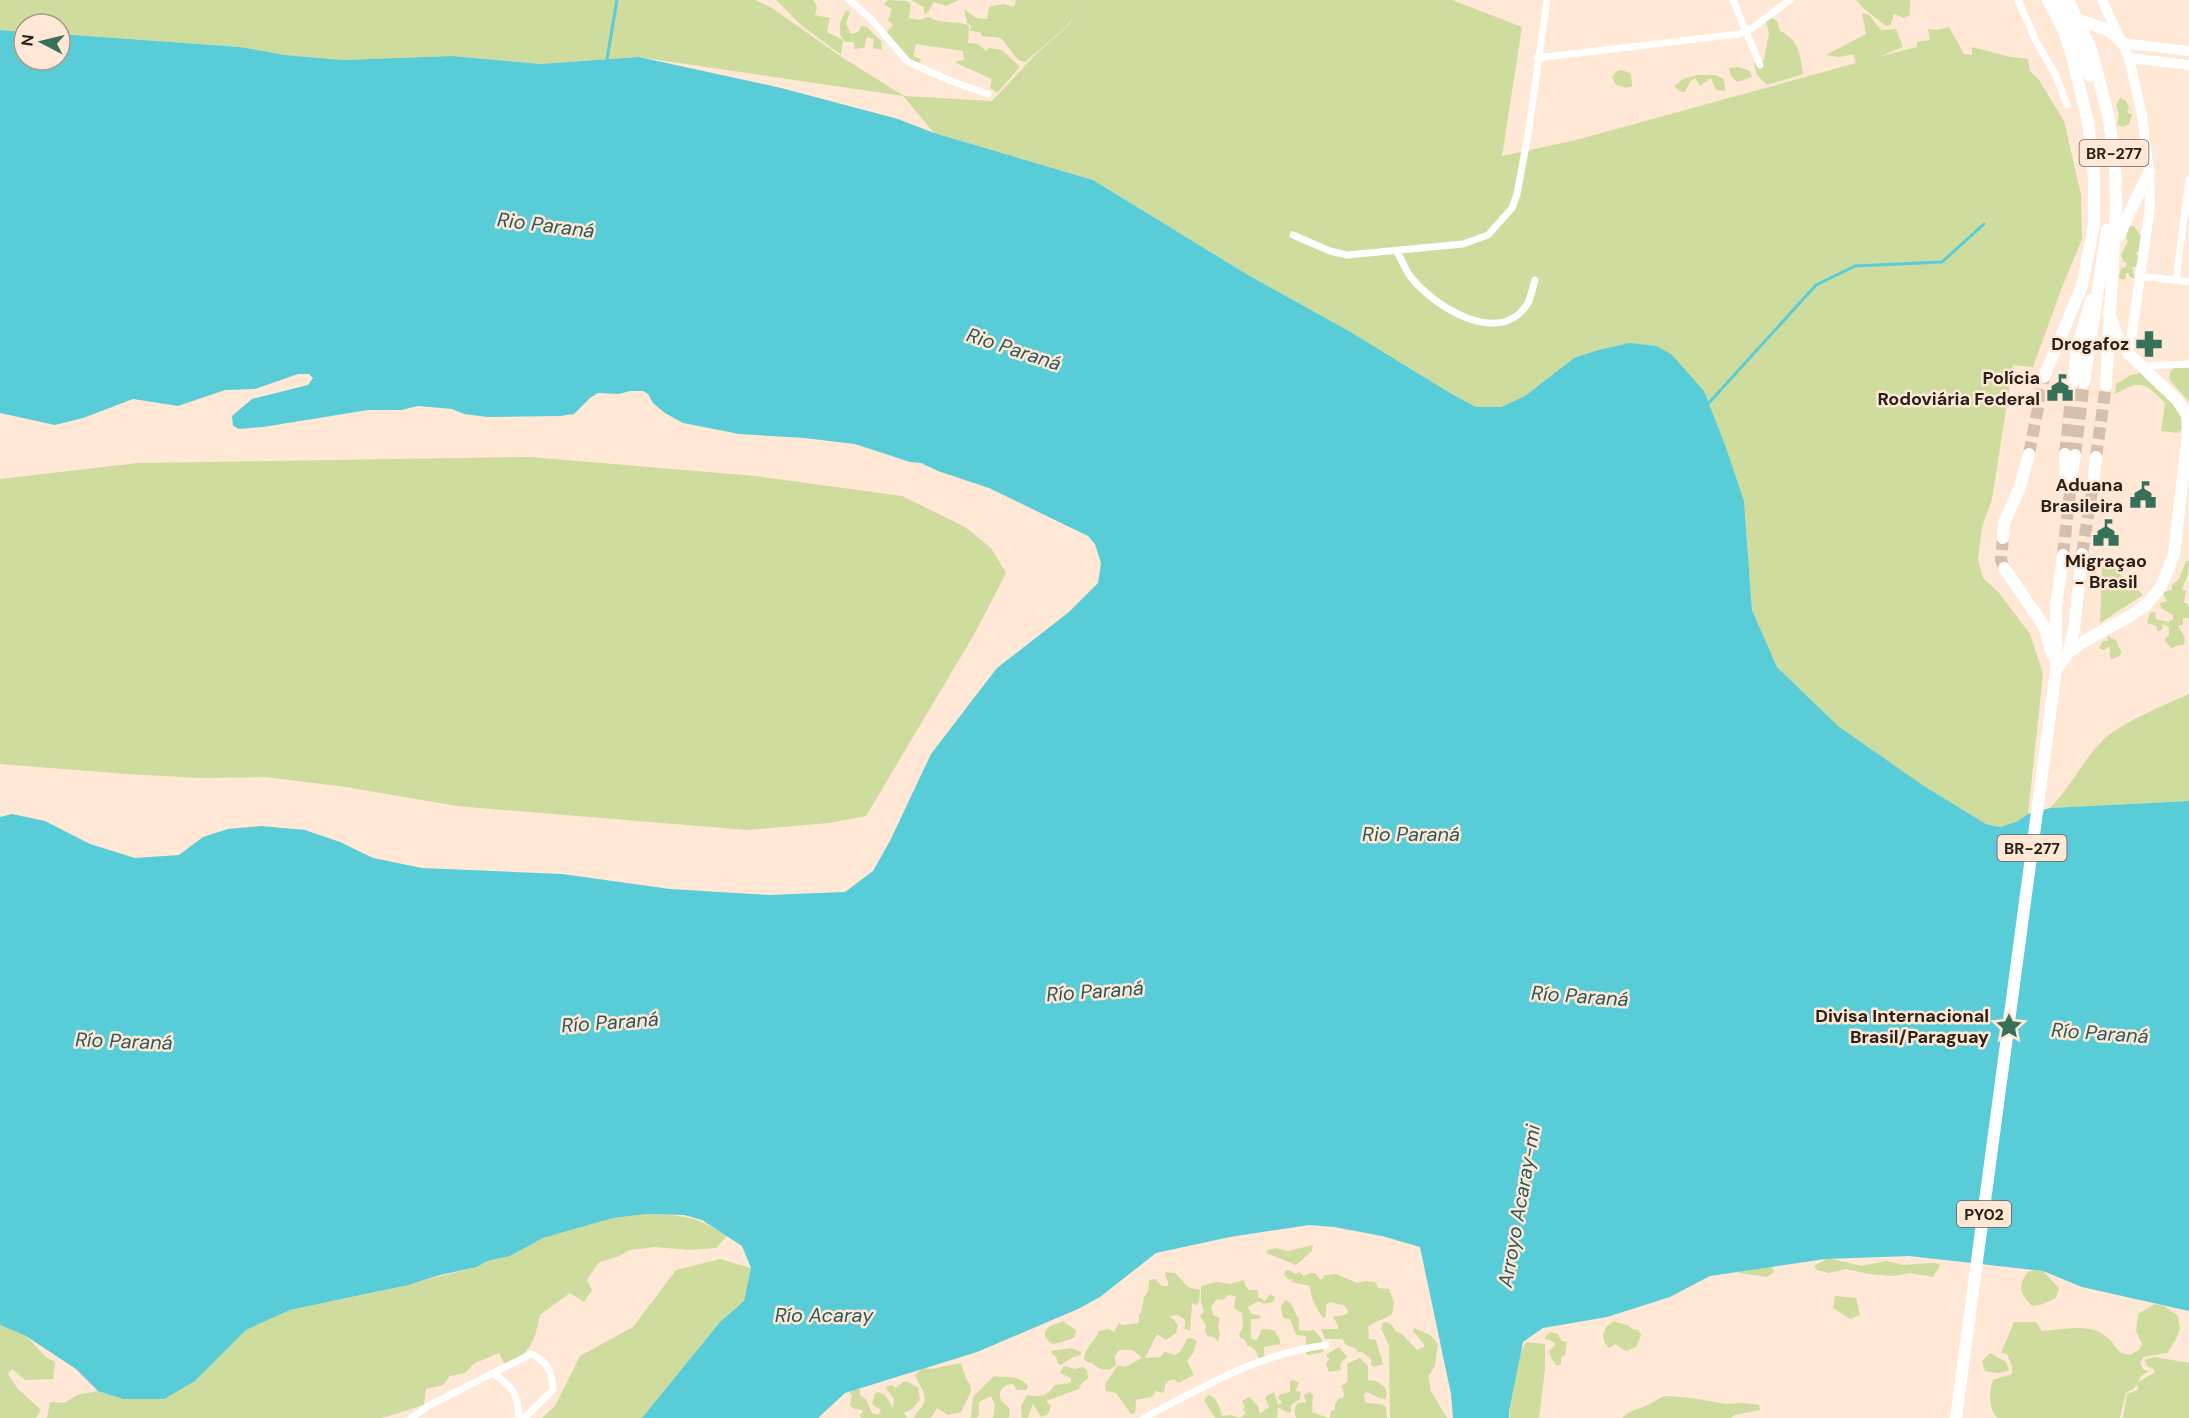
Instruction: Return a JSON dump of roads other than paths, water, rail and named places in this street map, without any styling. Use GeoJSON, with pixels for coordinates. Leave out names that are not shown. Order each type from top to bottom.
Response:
{"type":"FeatureCollection","features":[{"type":"Feature","properties":{"kind":"highway"},"geometry":{"type":"LineString","coordinates":[[2044,377],[2082,286],[2094,225],[2094,177],[2088,122],[2064,31],[2048,0]]}},
{"type":"Feature","properties":{"kind":"highway","name":"BR-277"},"geometry":{"type":"LineString","coordinates":[[2059,0],[2082,50],[2101,116],[2106,145],[2109,194],[2107,382],[2100,365],[2083,352]]}},
{"type":"Feature","properties":{"kind":"highway","name":"BR-277"},"geometry":{"type":"LineString","coordinates":[[2068,0],[2079,20],[2096,66],[2112,134],[2116,208],[2109,254]]}},
{"type":"Feature","properties":{"kind":"highway"},"geometry":{"type":"LineString","coordinates":[[2079,20],[2108,30],[2123,43]]}},
{"type":"Feature","properties":{"kind":"highway"},"geometry":{"type":"LineString","coordinates":[[2078,381],[2083,352],[2109,254],[2149,172]]}},
{"type":"Feature","properties":{"kind":"highway"},"geometry":{"type":"LineString","coordinates":[[2068,653],[2093,635],[2130,616],[2146,604],[2161,587],[2174,554],[2188,433],[2187,415],[2177,400],[2129,354],[2118,338],[2109,313]]}},
{"type":"Feature","properties":{"kind":"highway"},"geometry":{"type":"LineString","coordinates":[[2054,353],[2067,348],[2083,352]]}},
{"type":"Feature","properties":{"kind":"highway"},"geometry":{"type":"LineString","coordinates":[[2003,538],[2004,524],[2020,487],[2029,454]]}},
{"type":"Feature","properties":{"kind":"highway"},"geometry":{"type":"LineString","coordinates":[[2068,483],[2070,454]]}},
{"type":"Feature","properties":{"kind":"highway"},"geometry":{"type":"LineString","coordinates":[[2093,485],[2096,457]]}},
{"type":"Feature","properties":{"kind":"highway","name":"BR-277"},"geometry":{"type":"LineString","coordinates":[[2056,670],[2068,653],[2074,630],[2082,554]]}},
{"type":"Feature","properties":{"kind":"highway","name":"BR-277"},"geometry":{"type":"LineString","coordinates":[[2009,1026],[2056,670],[2056,606],[2063,555]]}},
{"type":"Feature","properties":{"kind":"highway"},"geometry":{"type":"LineString","coordinates":[[2004,568],[2044,626],[2056,670]]}},
{"type":"Feature","properties":{"kind":"highway","name":"PY02"},"geometry":{"type":"LineString","coordinates":[[1958,1418],[2009,1026]]}},
{"type":"Feature","properties":{"kind":"main road"},"geometry":{"type":"LineString","coordinates":[[2102,0],[2129,58],[2142,115],[2149,172],[2150,207],[2129,354]]}},
{"type":"Feature","properties":{"kind":"main road"},"geometry":{"type":"LineString","coordinates":[[2123,43],[2189,51]]}},
{"type":"Feature","properties":{"kind":"main road"},"geometry":{"type":"LineString","coordinates":[[2129,58],[2189,65]]}},
{"type":"Feature","properties":{"kind":"street"},"geometry":{"type":"LineString","coordinates":[[849,0],[871,20],[908,62],[988,94]]}},
{"type":"Feature","properties":{"kind":"street"},"geometry":{"type":"LineString","coordinates":[[1293,235],[1330,251],[1347,255],[1463,244],[1488,235],[1512,208],[1517,194],[1528,135],[1547,0]]}},
{"type":"Feature","properties":{"kind":"street"},"geometry":{"type":"LineString","coordinates":[[1733,0],[1760,65]]}},
{"type":"Feature","properties":{"kind":"street"},"geometry":{"type":"LineString","coordinates":[[1538,58],[1746,31],[1790,0]]}},
{"type":"Feature","properties":{"kind":"street"},"geometry":{"type":"LineString","coordinates":[[2018,0],[2036,41],[2056,76],[2067,105]]}},
{"type":"Feature","properties":{"kind":"street"},"geometry":{"type":"LineString","coordinates":[[2176,280],[2189,180]]}},
{"type":"Feature","properties":{"kind":"street"},"geometry":{"type":"LineString","coordinates":[[1397,251],[1410,275],[1432,298],[1458,314],[1490,324],[1505,322],[1518,314],[1528,302],[1535,280]]}},
{"type":"Feature","properties":{"kind":"street"},"geometry":{"type":"LineString","coordinates":[[2140,276],[2189,282]]}},
{"type":"Feature","properties":{"kind":"street"},"geometry":{"type":"LineString","coordinates":[[2141,366],[2189,363]]}},
{"type":"Feature","properties":{"kind":"street"},"geometry":{"type":"LineString","coordinates":[[1144,1418],[1233,1371],[1259,1360],[1326,1345]]}},
{"type":"Feature","properties":{"kind":"street"},"geometry":{"type":"LineString","coordinates":[[411,1418],[430,1405],[531,1354],[544,1360],[552,1377],[553,1390],[524,1418]]}},
{"type":"Feature","properties":{"kind":"street"},"geometry":{"type":"LineString","coordinates":[[492,1373],[515,1391],[519,1406],[518,1418]]}},
{"type":"Feature","properties":{"kind":"water","name":"Rio Paraná"},"geometry":{"type":"Polygon","coordinates":[[[0,30],[12,31],[12,72],[72,72],[72,35],[240,47],[285,55],[343,60],[452,56],[540,64],[639,57],[781,88],[898,119],[934,133],[1093,180],[1248,275],[1349,331],[1476,407],[1501,407],[1525,396],[1574,358],[1629,343],[1657,346],[1672,355],[1704,391],[1725,445],[1744,501],[1752,610],[1777,667],[1838,726],[1924,786],[1986,824],[2000,827],[2016,822],[2028,814],[2050,808],[2189,801],[2189,1311],[2082,1287],[2043,1271],[1909,1256],[1825,1259],[1710,1276],[1670,1297],[1607,1317],[1543,1328],[1523,1342],[1509,1418],[1453,1418],[1451,1394],[1420,1247],[1382,1236],[1309,1225],[1230,1237],[1156,1253],[1100,1297],[1078,1309],[977,1352],[845,1393],[818,1418],[642,1418],[720,1322],[744,1301],[751,1268],[742,1246],[702,1220],[684,1215],[647,1214],[613,1218],[543,1238],[510,1256],[487,1261],[477,1267],[408,1285],[290,1310],[246,1330],[195,1381],[164,1399],[123,1399],[98,1391],[76,1369],[26,1336],[0,1325],[0,817],[12,814],[45,821],[90,844],[135,858],[179,855],[203,837],[228,829],[261,826],[305,830],[340,842],[373,858],[422,868],[562,874],[670,889],[769,895],[845,892],[873,871],[890,841],[931,754],[997,668],[1069,612],[1098,583],[1101,563],[1095,544],[1088,536],[989,488],[921,463],[910,462],[855,444],[739,434],[683,423],[665,413],[643,391],[619,394],[598,393],[574,414],[560,416],[487,417],[464,414],[452,409],[418,406],[401,410],[368,410],[263,427],[239,429],[233,426],[232,416],[252,399],[308,385],[313,378],[309,374],[298,374],[255,389],[225,390],[178,406],[133,399],[83,418],[55,425],[0,413],[0,30]]]}},
{"type":"Feature","properties":{"kind":"waterway"},"geometry":{"type":"LineString","coordinates":[[607,59],[617,0]]}},
{"type":"Feature","properties":{"kind":"waterway"},"geometry":{"type":"LineString","coordinates":[[1707,405],[1816,285],[1855,266],[1942,262],[1984,224]]}},
{"type":"Feature","properties":{"kind":"tunnel"},"geometry":{"type":"LineString","coordinates":[[2029,454],[2044,377]]}},
{"type":"Feature","properties":{"kind":"tunnel"},"geometry":{"type":"LineString","coordinates":[[2065,454],[2073,381]]}},
{"type":"Feature","properties":{"kind":"tunnel"},"geometry":{"type":"LineString","coordinates":[[2075,455],[2084,382]]}},
{"type":"Feature","properties":{"kind":"tunnel"},"geometry":{"type":"LineString","coordinates":[[2096,457],[2106,385]]}},
{"type":"Feature","properties":{"kind":"tunnel"},"geometry":{"type":"LineString","coordinates":[[2063,555],[2071,483]]}},
{"type":"Feature","properties":{"kind":"tunnel"},"geometry":{"type":"LineString","coordinates":[[2082,554],[2093,485]]}},
{"type":"Feature","properties":{"kind":"tunnel"},"geometry":{"type":"LineString","coordinates":[[2003,538],[2001,560],[2004,568]]}},
{"type":"Feature","properties":{"kind":"place","name":"Drogafoz"},"geometry":{"type":"Point","coordinates":[2149,344]}},
{"type":"Feature","properties":{"kind":"place","name":"Polícia Rodoviária Federal"},"geometry":{"type":"Point","coordinates":[2060,388]}},
{"type":"Feature","properties":{"kind":"place","name":"Aduana Brasileira"},"geometry":{"type":"Point","coordinates":[2143,495]}},
{"type":"Feature","properties":{"kind":"place","name":"Migraçao - Brasil"},"geometry":{"type":"Point","coordinates":[2106,533]}},
{"type":"Feature","properties":{"kind":"place","name":"Divisa Internacional Brasil/Paraguay"},"geometry":{"type":"Point","coordinates":[2009,1026]}},
{"type":"Feature","properties":{"kind":"water label","name":"Río Paraná"},"geometry":{"type":"Point","coordinates":[1095,991]}},
{"type":"Feature","properties":{"kind":"water label","name":"Río Paraná"},"geometry":{"type":"Point","coordinates":[1580,996]}},
{"type":"Feature","properties":{"kind":"water label","name":"Río Paraná"},"geometry":{"type":"Point","coordinates":[610,1022]}},
{"type":"Feature","properties":{"kind":"water label","name":"Río Paraná"},"geometry":{"type":"Point","coordinates":[2100,1033]}},
{"type":"Feature","properties":{"kind":"water label","name":"Río Paraná"},"geometry":{"type":"Point","coordinates":[124,1041]}},
{"type":"Feature","properties":{"kind":"water label","name":"Arroyo Acaray-mi"},"geometry":{"type":"Point","coordinates":[1519,1206]}},
{"type":"Feature","properties":{"kind":"water label","name":"Río Acaray"},"geometry":{"type":"Point","coordinates":[824,1315]}}]}
